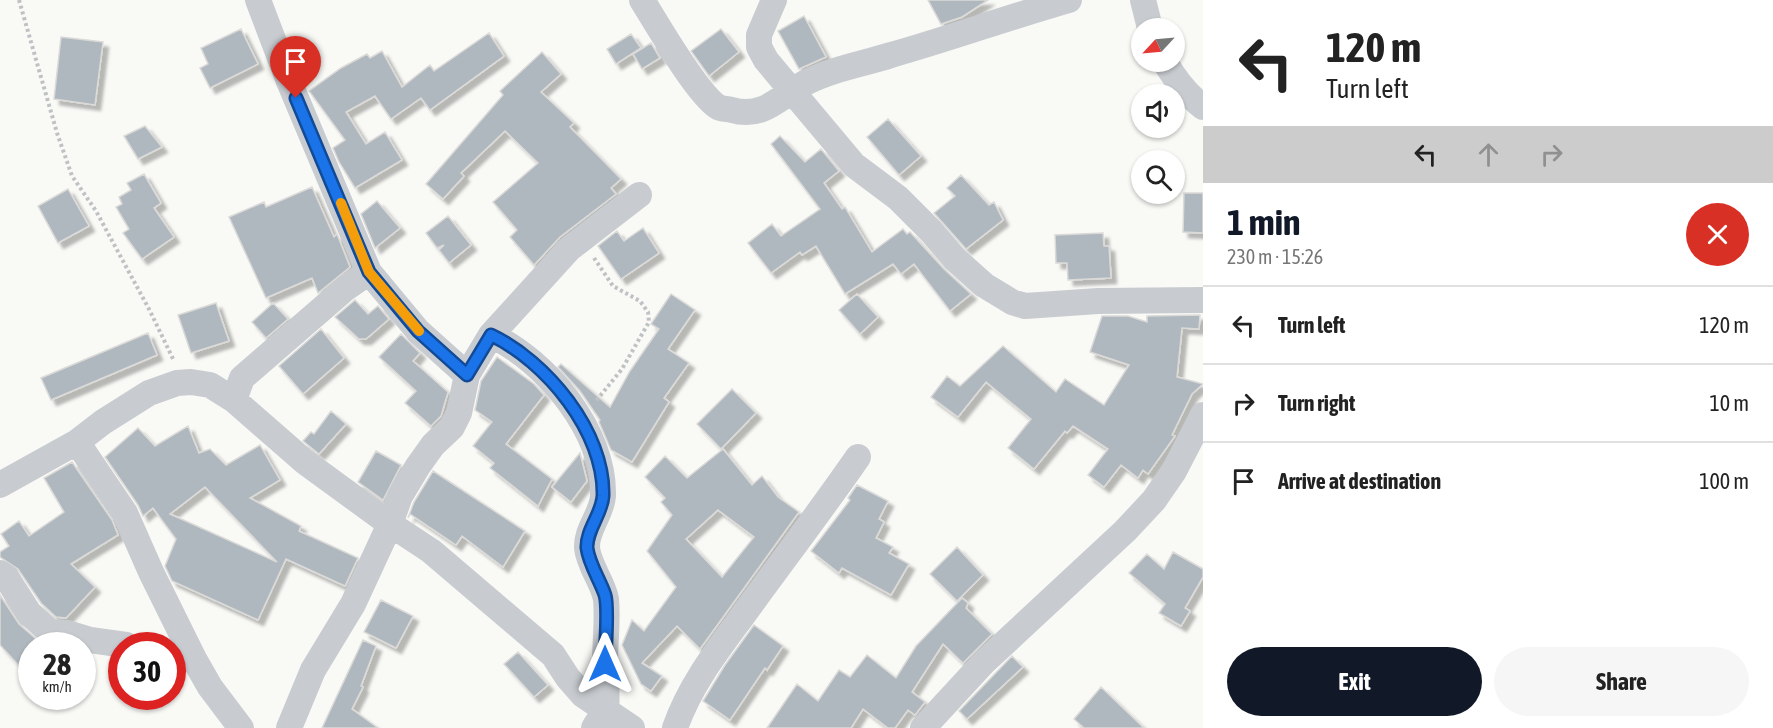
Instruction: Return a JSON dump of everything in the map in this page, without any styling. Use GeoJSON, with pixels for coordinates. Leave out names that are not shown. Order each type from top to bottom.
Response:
{"type":"FeatureCollection","features":[{"type":"Feature","properties":{"kind":"street"},"geometry":{"type":"LineString","coordinates":[[258,0],[288,79],[369,272],[418,331],[467,375]]}},
{"type":"Feature","properties":{"kind":"street"},"geometry":{"type":"LineString","coordinates":[[642,0],[700,89],[719,107],[741,113],[767,108],[806,83],[849,66],[891,56],[1069,0]]}},
{"type":"Feature","properties":{"kind":"street"},"geometry":{"type":"LineString","coordinates":[[774,0],[759,35],[759,46],[766,60],[854,165],[898,198],[955,259],[984,285],[1012,302],[1025,306],[1098,301],[1203,300]]}},
{"type":"Feature","properties":{"kind":"street"},"geometry":{"type":"LineString","coordinates":[[1143,0],[1148,18]]}},
{"type":"Feature","properties":{"kind":"street"},"geometry":{"type":"LineString","coordinates":[[1171,72],[1194,100],[1203,107]]}},
{"type":"Feature","properties":{"kind":"street"},"geometry":{"type":"LineString","coordinates":[[289,728],[313,670],[353,604],[390,524],[400,496],[433,445],[452,427],[459,412],[467,375],[491,335],[569,249],[639,195]]}},
{"type":"Feature","properties":{"kind":"street"},"geometry":{"type":"LineString","coordinates":[[234,400],[242,378],[338,295],[369,272]]}},
{"type":"Feature","properties":{"kind":"street"},"geometry":{"type":"LineString","coordinates":[[491,335],[505,342],[546,373],[580,420],[594,448],[601,472],[603,496],[587,547],[606,598],[600,719]]}},
{"type":"Feature","properties":{"kind":"street"},"geometry":{"type":"LineString","coordinates":[[0,485],[77,442],[103,422],[149,393],[177,383],[191,382],[210,385],[234,400],[305,462],[431,551],[527,631],[554,655],[568,678],[600,719],[632,728]]}},
{"type":"Feature","properties":{"kind":"street"},"geometry":{"type":"LineString","coordinates":[[923,728],[984,662],[1125,531],[1154,500],[1174,471],[1203,415]]}},
{"type":"Feature","properties":{"kind":"street"},"geometry":{"type":"LineString","coordinates":[[77,442],[125,513],[180,634],[210,687],[241,728]]}},
{"type":"Feature","properties":{"kind":"street"},"geometry":{"type":"LineString","coordinates":[[675,728],[694,685],[858,457]]}},
{"type":"Feature","properties":{"kind":"street"},"geometry":{"type":"LineString","coordinates":[[0,573],[6,577],[29,613],[50,632],[67,633],[108,642]]}},
{"type":"Feature","properties":{"kind":"street"},"geometry":{"type":"LineString","coordinates":[[186,672],[210,687]]}},
{"type":"Feature","properties":{"kind":"path"},"geometry":{"type":"LineString","coordinates":[[20,0],[57,133],[72,176],[96,212],[174,358],[177,383]]}},
{"type":"Feature","properties":{"kind":"path"},"geometry":{"type":"LineString","coordinates":[[580,420],[622,369],[649,322],[648,312],[640,302],[613,286],[594,259],[587,236]]}},
{"type":"Feature","properties":{"kind":"building"},"geometry":{"type":"Polygon","coordinates":[[[928,0],[988,0],[962,17],[941,24],[928,0]]]}},
{"type":"Feature","properties":{"kind":"building"},"geometry":{"type":"Polygon","coordinates":[[[804,16],[826,57],[799,69],[778,31],[804,16]]]}},
{"type":"Feature","properties":{"kind":"building"},"geometry":{"type":"Polygon","coordinates":[[[241,29],[258,64],[210,88],[200,68],[208,64],[201,48],[241,29]]]}},
{"type":"Feature","properties":{"kind":"building"},"geometry":{"type":"Polygon","coordinates":[[[721,29],[739,52],[709,76],[691,51],[721,29]]]}},
{"type":"Feature","properties":{"kind":"building"},"geometry":{"type":"Polygon","coordinates":[[[489,33],[504,56],[430,110],[421,98],[391,119],[375,96],[346,112],[366,144],[385,132],[402,160],[355,188],[333,148],[345,140],[309,91],[341,68],[367,54],[370,58],[382,51],[402,87],[430,65],[434,71],[489,33]]]}},
{"type":"Feature","properties":{"kind":"building"},"geometry":{"type":"Polygon","coordinates":[[[631,34],[641,48],[616,64],[607,49],[631,34]]]}},
{"type":"Feature","properties":{"kind":"building"},"geometry":{"type":"Polygon","coordinates":[[[61,37],[103,42],[95,105],[54,99],[61,37]]]}},
{"type":"Feature","properties":{"kind":"building"},"geometry":{"type":"Polygon","coordinates":[[[651,43],[660,58],[642,69],[633,54],[651,43]]]}},
{"type":"Feature","properties":{"kind":"building"},"geometry":{"type":"Polygon","coordinates":[[[542,52],[561,74],[541,92],[574,123],[570,127],[621,179],[611,188],[616,194],[560,237],[534,265],[510,237],[517,230],[493,202],[538,163],[505,131],[461,173],[464,176],[443,199],[426,184],[503,95],[500,91],[542,52]]]}},
{"type":"Feature","properties":{"kind":"building"},"geometry":{"type":"Polygon","coordinates":[[[888,119],[921,156],[899,175],[867,137],[888,119]]]}},
{"type":"Feature","properties":{"kind":"building"},"geometry":{"type":"Polygon","coordinates":[[[145,126],[162,147],[138,159],[124,136],[145,126]]]}},
{"type":"Feature","properties":{"kind":"building"},"geometry":{"type":"Polygon","coordinates":[[[780,136],[805,162],[821,149],[839,171],[824,183],[842,209],[845,207],[872,252],[903,229],[907,234],[910,232],[971,294],[950,311],[914,264],[901,274],[893,264],[845,294],[816,246],[802,255],[800,252],[771,273],[748,243],[772,224],[781,236],[820,209],[771,144],[780,136]]]}},
{"type":"Feature","properties":{"kind":"building"},"geometry":{"type":"Polygon","coordinates":[[[144,174],[161,203],[154,208],[174,237],[142,259],[123,233],[129,229],[116,207],[122,204],[119,197],[131,190],[127,183],[144,174]]]}},
{"type":"Feature","properties":{"kind":"building"},"geometry":{"type":"Polygon","coordinates":[[[961,175],[989,205],[994,202],[1003,220],[966,249],[934,213],[955,196],[947,188],[961,175]]]}},
{"type":"Feature","properties":{"kind":"building"},"geometry":{"type":"Polygon","coordinates":[[[312,187],[334,237],[337,234],[350,267],[318,293],[312,278],[266,298],[229,217],[264,202],[266,207],[312,187]]]}},
{"type":"Feature","properties":{"kind":"building"},"geometry":{"type":"Polygon","coordinates":[[[68,189],[89,226],[58,243],[38,206],[68,189]]]}},
{"type":"Feature","properties":{"kind":"building"},"geometry":{"type":"Polygon","coordinates":[[[1185,193],[1203,193],[1203,233],[1183,232],[1185,193]]]}},
{"type":"Feature","properties":{"kind":"building"},"geometry":{"type":"Polygon","coordinates":[[[377,201],[400,228],[375,248],[361,214],[377,201]]]}},
{"type":"Feature","properties":{"kind":"building"},"geometry":{"type":"Polygon","coordinates":[[[448,216],[471,245],[449,263],[439,250],[444,245],[437,248],[426,233],[448,216]]]}},
{"type":"Feature","properties":{"kind":"building"},"geometry":{"type":"Polygon","coordinates":[[[643,228],[659,253],[621,279],[598,246],[617,231],[624,241],[643,228]]]}},
{"type":"Feature","properties":{"kind":"building"},"geometry":{"type":"Polygon","coordinates":[[[1103,233],[1104,246],[1109,246],[1111,278],[1068,280],[1067,263],[1056,263],[1055,235],[1103,233]]]}},
{"type":"Feature","properties":{"kind":"building"},"geometry":{"type":"Polygon","coordinates":[[[671,294],[695,310],[668,349],[689,363],[664,398],[669,402],[632,462],[611,450],[600,420],[580,391],[558,367],[561,364],[610,407],[630,371],[659,329],[651,324],[671,294]]]}},
{"type":"Feature","properties":{"kind":"building"},"geometry":{"type":"Polygon","coordinates":[[[857,294],[878,317],[860,334],[839,310],[857,294]]]}},
{"type":"Feature","properties":{"kind":"building"},"geometry":{"type":"Polygon","coordinates":[[[355,300],[368,314],[378,306],[389,319],[366,339],[359,339],[335,317],[355,300]]]}},
{"type":"Feature","properties":{"kind":"building"},"geometry":{"type":"Polygon","coordinates":[[[216,303],[229,341],[191,353],[178,315],[216,303]]]}},
{"type":"Feature","properties":{"kind":"building"},"geometry":{"type":"Polygon","coordinates":[[[273,303],[288,319],[266,338],[252,322],[273,303]]]}},
{"type":"Feature","properties":{"kind":"building"},"geometry":{"type":"Polygon","coordinates":[[[1200,315],[1199,329],[1182,328],[1177,377],[1203,384],[1192,394],[1172,435],[1175,436],[1148,474],[1143,470],[1138,478],[1121,465],[1104,487],[1088,475],[1108,449],[1073,426],[1067,433],[1065,431],[1034,469],[1008,448],[1031,419],[986,382],[958,417],[931,397],[947,376],[960,386],[1003,346],[1056,392],[1065,379],[1104,405],[1129,365],[1090,352],[1102,316],[1128,316],[1147,322],[1147,316],[1200,315]]]}},
{"type":"Feature","properties":{"kind":"building"},"geometry":{"type":"Polygon","coordinates":[[[321,329],[344,358],[303,394],[279,366],[321,329]]]}},
{"type":"Feature","properties":{"kind":"building"},"geometry":{"type":"Polygon","coordinates":[[[148,333],[157,355],[51,400],[41,378],[148,333]]]}},
{"type":"Feature","properties":{"kind":"building"},"geometry":{"type":"Polygon","coordinates":[[[401,334],[420,353],[413,361],[448,392],[441,416],[431,426],[405,403],[416,391],[379,357],[401,334]]]}},
{"type":"Feature","properties":{"kind":"building"},"geometry":{"type":"Polygon","coordinates":[[[497,357],[534,384],[544,395],[506,444],[552,479],[538,506],[490,468],[494,463],[473,446],[492,422],[475,410],[481,381],[497,357]]]}},
{"type":"Feature","properties":{"kind":"building"},"geometry":{"type":"Polygon","coordinates":[[[732,389],[756,413],[721,449],[697,424],[732,389]]]}},
{"type":"Feature","properties":{"kind":"building"},"geometry":{"type":"Polygon","coordinates":[[[331,411],[346,424],[319,454],[303,441],[311,432],[314,434],[331,411]]]}},
{"type":"Feature","properties":{"kind":"building"},"geometry":{"type":"Polygon","coordinates":[[[188,426],[199,453],[210,449],[226,465],[260,445],[280,480],[250,498],[301,526],[299,531],[358,558],[345,586],[286,559],[258,620],[172,581],[165,566],[176,539],[153,508],[143,516],[105,457],[138,428],[155,446],[188,426]],[[205,487],[170,514],[277,562],[205,487]]]}},
{"type":"Feature","properties":{"kind":"building"},"geometry":{"type":"Polygon","coordinates":[[[723,449],[752,485],[762,476],[778,497],[799,512],[700,649],[677,626],[642,663],[662,676],[651,691],[641,684],[622,645],[632,620],[644,631],[676,587],[647,551],[672,515],[661,502],[665,498],[645,477],[665,456],[687,478],[723,449]],[[718,510],[686,539],[722,577],[754,537],[718,510]]]}},
{"type":"Feature","properties":{"kind":"building"},"geometry":{"type":"Polygon","coordinates":[[[376,451],[401,465],[383,500],[358,482],[376,451]]]}},
{"type":"Feature","properties":{"kind":"building"},"geometry":{"type":"Polygon","coordinates":[[[580,453],[587,481],[571,502],[552,487],[580,453]]]}},
{"type":"Feature","properties":{"kind":"building"},"geometry":{"type":"Polygon","coordinates":[[[72,462],[112,520],[118,535],[71,564],[95,587],[66,618],[56,617],[41,603],[18,569],[0,557],[0,552],[9,546],[1,534],[19,521],[29,536],[64,512],[44,478],[72,462]]]}},
{"type":"Feature","properties":{"kind":"building"},"geometry":{"type":"Polygon","coordinates":[[[433,471],[525,531],[503,567],[462,536],[456,545],[410,514],[408,518],[414,502],[433,471]]]}},
{"type":"Feature","properties":{"kind":"building"},"geometry":{"type":"Polygon","coordinates":[[[857,485],[888,501],[879,519],[884,522],[876,538],[893,547],[889,553],[909,564],[891,595],[842,568],[839,573],[811,551],[850,500],[848,498],[857,485]]]}},
{"type":"Feature","properties":{"kind":"building"},"geometry":{"type":"Polygon","coordinates":[[[957,547],[983,575],[957,601],[930,574],[957,547]]]}},
{"type":"Feature","properties":{"kind":"building"},"geometry":{"type":"Polygon","coordinates":[[[1173,552],[1203,569],[1203,577],[1185,608],[1190,611],[1181,626],[1159,613],[1165,604],[1129,573],[1147,554],[1164,569],[1173,552]]]}},
{"type":"Feature","properties":{"kind":"building"},"geometry":{"type":"Polygon","coordinates":[[[0,595],[19,624],[28,632],[18,632],[18,665],[0,645],[0,595]]]}},
{"type":"Feature","properties":{"kind":"building"},"geometry":{"type":"Polygon","coordinates":[[[962,598],[968,603],[966,608],[992,634],[963,663],[943,644],[912,692],[925,702],[915,715],[908,710],[895,728],[888,728],[863,709],[851,728],[767,728],[797,684],[818,701],[839,670],[850,677],[867,655],[896,678],[916,646],[962,598]]]}},
{"type":"Feature","properties":{"kind":"building"},"geometry":{"type":"Polygon","coordinates":[[[381,600],[413,616],[396,648],[364,632],[381,600]]]}},
{"type":"Feature","properties":{"kind":"building"},"geometry":{"type":"Polygon","coordinates":[[[754,625],[783,646],[767,670],[765,668],[730,720],[703,701],[754,625]]]}},
{"type":"Feature","properties":{"kind":"building"},"geometry":{"type":"Polygon","coordinates":[[[363,640],[376,646],[361,686],[363,687],[352,709],[378,728],[322,728],[363,640]]]}},
{"type":"Feature","properties":{"kind":"building"},"geometry":{"type":"Polygon","coordinates":[[[518,652],[548,685],[534,697],[504,664],[518,652]]]}},
{"type":"Feature","properties":{"kind":"building"},"geometry":{"type":"Polygon","coordinates":[[[1012,656],[1023,667],[967,719],[959,711],[1012,656]]]}},
{"type":"Feature","properties":{"kind":"building"},"geometry":{"type":"Polygon","coordinates":[[[1101,687],[1144,728],[1084,728],[1074,719],[1101,687]]]}},
{"type":"Feature","properties":{"kind":"slow traffic"},"geometry":{"type":"LineString","coordinates":[[341,203],[369,272],[419,331]]}},
{"type":"Feature","properties":{"kind":"route"},"geometry":{"type":"LineString","coordinates":[[296,98],[369,272],[418,331],[467,375],[491,335],[505,342],[546,373],[580,420],[594,448],[601,472],[603,496],[587,547],[606,598],[605,664]]}}]}
